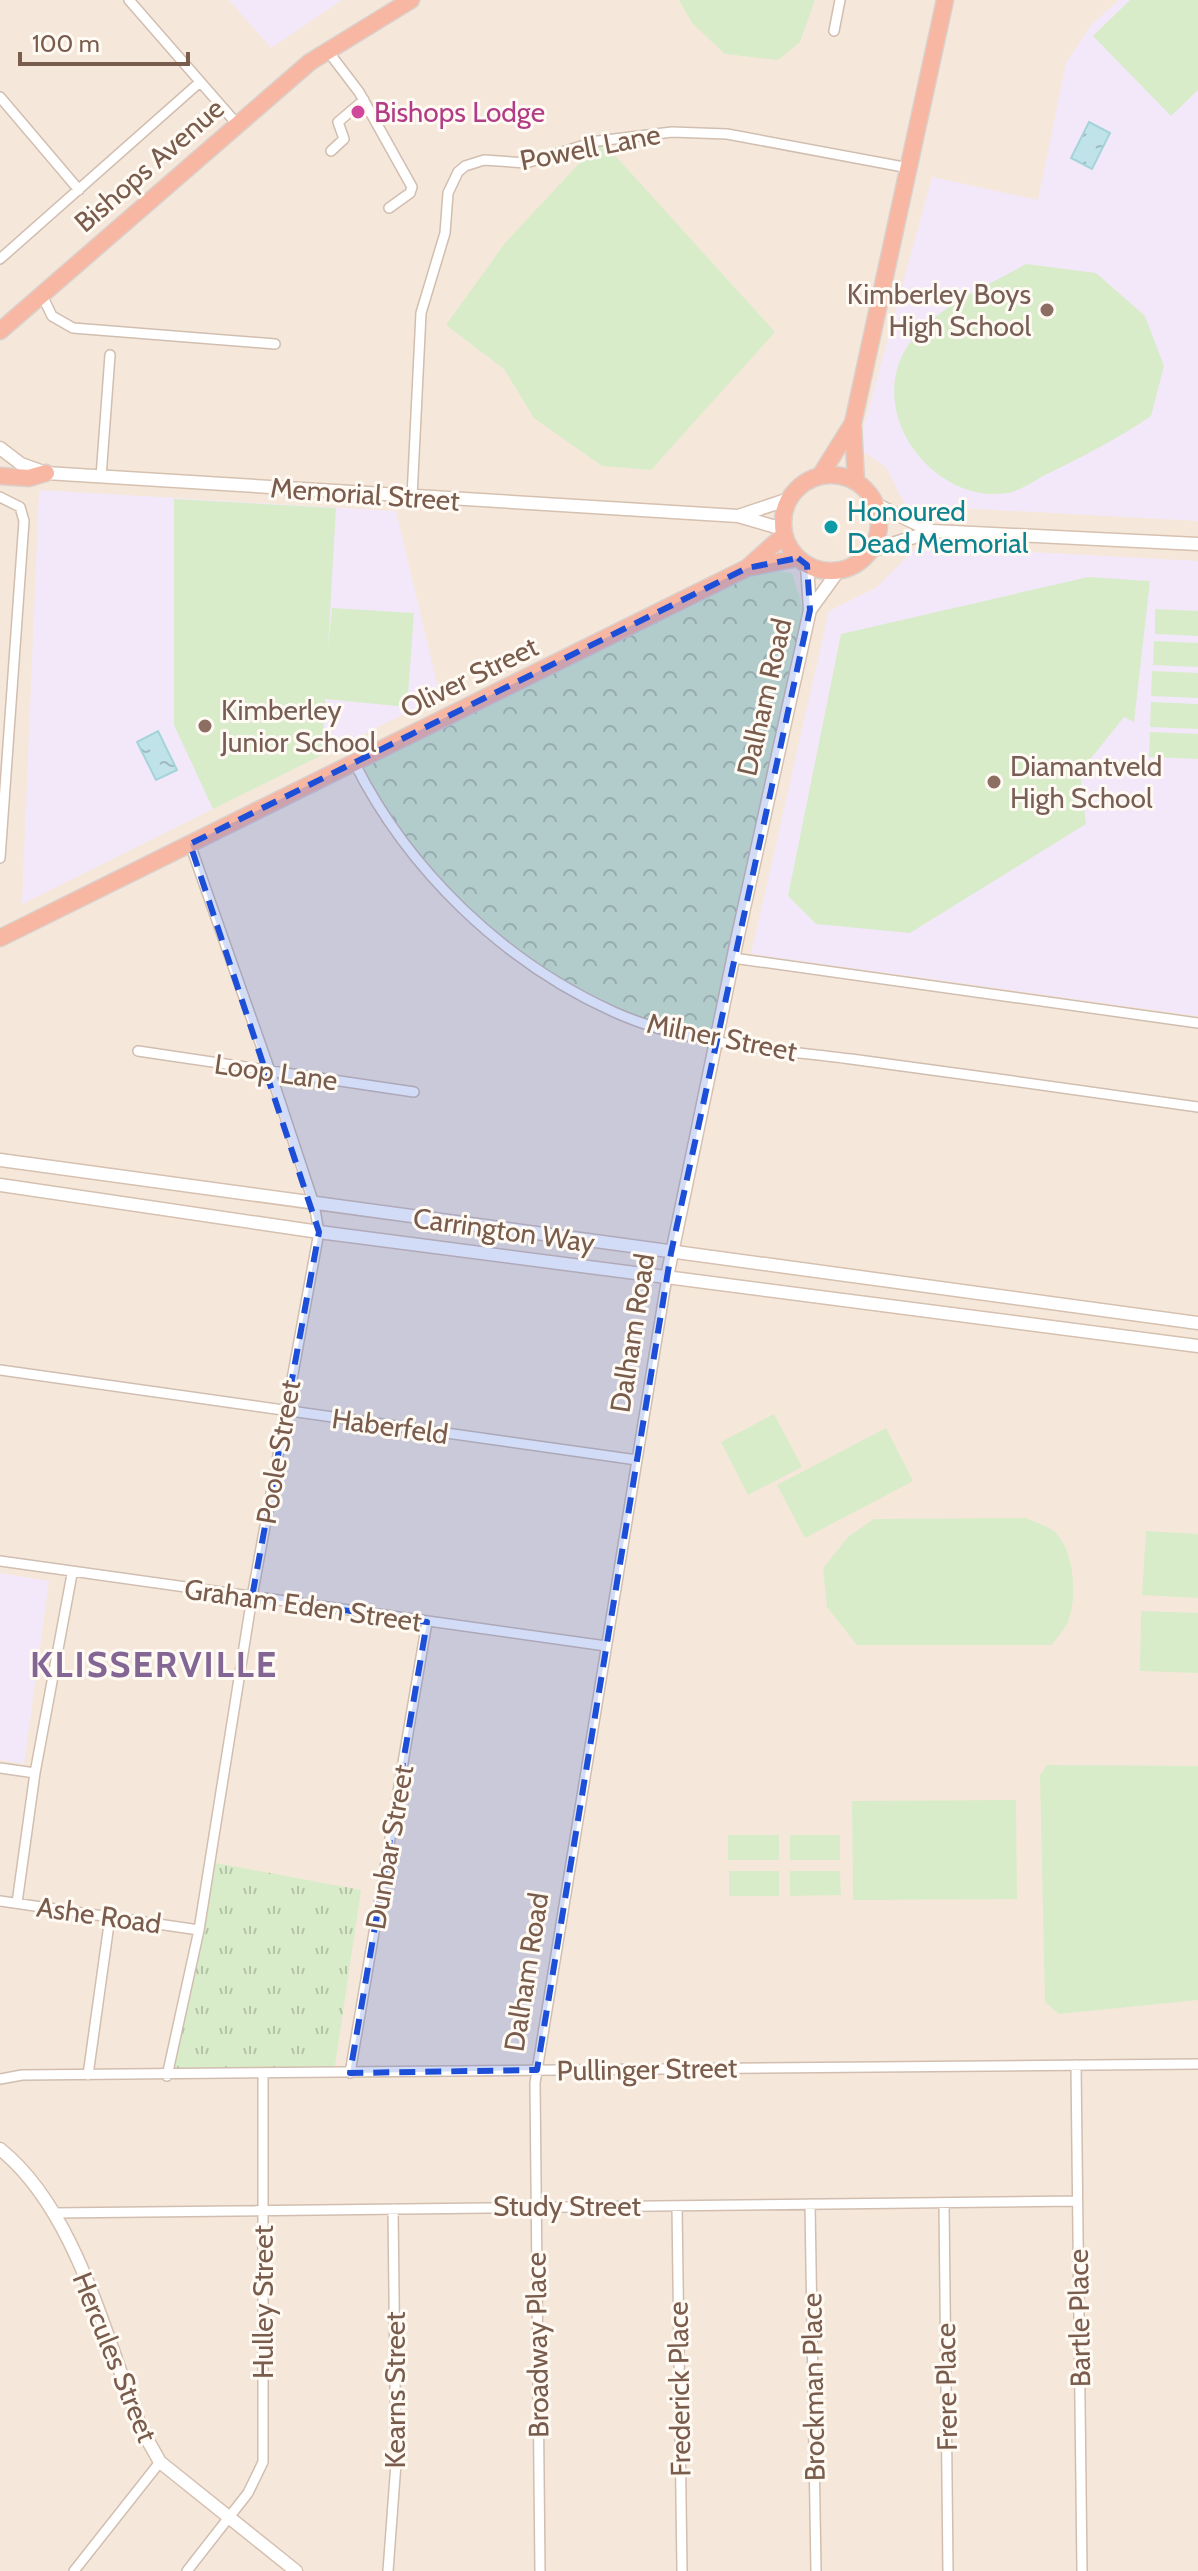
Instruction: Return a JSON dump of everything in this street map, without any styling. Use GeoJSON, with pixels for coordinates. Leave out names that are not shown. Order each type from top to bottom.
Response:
{"type":"FeatureCollection","features":[{"type":"Feature","properties":{"kind":"highway","name":"Bishops Avenue"},"geometry":{"type":"LineString","coordinates":[[2,326],[327,50],[411,0]]}},
{"type":"Feature","properties":{"kind":"highway"},"geometry":{"type":"LineString","coordinates":[[856,482],[853,423],[945,0]]}},
{"type":"Feature","properties":{"kind":"highway"},"geometry":{"type":"LineString","coordinates":[[820,476],[853,423]]}},
{"type":"Feature","properties":{"kind":"highway"},"geometry":{"type":"LineString","coordinates":[[0,476],[29,478],[46,473]]}},
{"type":"Feature","properties":{"kind":"highway"},"geometry":{"type":"LineString","coordinates":[[832,474],[856,482],[875,504],[878,533],[870,551],[856,564],[839,570],[803,561],[784,532],[789,499],[800,485],[820,476],[832,474]]}},
{"type":"Feature","properties":{"kind":"highway","name":"Oliver Street"},"geometry":{"type":"LineString","coordinates":[[0,938],[353,760],[747,568],[784,532]]}},
{"type":"Feature","properties":{"kind":"highway","name":"Oliver Street"},"geometry":{"type":"LineString","coordinates":[[747,568],[803,561]]}},
{"type":"Feature","properties":{"kind":"street"},"geometry":{"type":"LineString","coordinates":[[129,0],[237,124]]}},
{"type":"Feature","properties":{"kind":"street"},"geometry":{"type":"LineString","coordinates":[[834,31],[840,0]]}},
{"type":"Feature","properties":{"kind":"street"},"geometry":{"type":"LineString","coordinates":[[327,50],[364,100],[412,187],[410,193],[389,208]]}},
{"type":"Feature","properties":{"kind":"street"},"geometry":{"type":"LineString","coordinates":[[0,259],[200,82]]}},
{"type":"Feature","properties":{"kind":"street"},"geometry":{"type":"LineString","coordinates":[[0,97],[79,190]]}},
{"type":"Feature","properties":{"kind":"street"},"geometry":{"type":"LineString","coordinates":[[331,151],[344,139],[338,122],[364,100]]}},
{"type":"Feature","properties":{"kind":"street","name":"Powell Lane"},"geometry":{"type":"LineString","coordinates":[[412,497],[423,302],[445,233],[448,193],[458,172],[465,166],[484,160],[526,163],[598,141],[672,132],[727,134],[909,168]]}},
{"type":"Feature","properties":{"kind":"street"},"geometry":{"type":"LineString","coordinates":[[40,293],[52,316],[73,328],[275,344]]}},
{"type":"Feature","properties":{"kind":"street"},"geometry":{"type":"LineString","coordinates":[[101,477],[110,355]]}},
{"type":"Feature","properties":{"kind":"street","name":"Memorial Street"},"geometry":{"type":"LineString","coordinates":[[0,448],[21,464],[46,473],[738,516],[784,532]]}},
{"type":"Feature","properties":{"kind":"street"},"geometry":{"type":"LineString","coordinates":[[0,497],[20,507],[24,521],[0,858]]}},
{"type":"Feature","properties":{"kind":"street","name":"Memorial Street"},"geometry":{"type":"LineString","coordinates":[[738,516],[789,499]]}},
{"type":"Feature","properties":{"kind":"street"},"geometry":{"type":"LineString","coordinates":[[875,504],[933,531]]}},
{"type":"Feature","properties":{"kind":"street"},"geometry":{"type":"LineString","coordinates":[[870,551],[933,531],[1198,544]]}},
{"type":"Feature","properties":{"kind":"street","name":"Dalham Road"},"geometry":{"type":"LineString","coordinates":[[537,2070],[671,1253],[810,610],[803,561]]}},
{"type":"Feature","properties":{"kind":"street","name":"Dalham Road"},"geometry":{"type":"LineString","coordinates":[[810,610],[839,570]]}},
{"type":"Feature","properties":{"kind":"street","name":"Milner Street"},"geometry":{"type":"LineString","coordinates":[[353,760],[408,850],[440,886],[507,947],[614,1012],[715,1041],[1198,1107]]}},
{"type":"Feature","properties":{"kind":"street","name":"Poole Street"},"geometry":{"type":"LineString","coordinates":[[167,2076],[199,1930],[252,1597],[319,1232],[314,1204],[270,1071],[190,844]]}},
{"type":"Feature","properties":{"kind":"street"},"geometry":{"type":"LineString","coordinates":[[733,958],[1198,1023]]}},
{"type":"Feature","properties":{"kind":"street","name":"Loop Lane"},"geometry":{"type":"LineString","coordinates":[[138,1051],[414,1092]]}},
{"type":"Feature","properties":{"kind":"street","name":"Carrington Way"},"geometry":{"type":"LineString","coordinates":[[0,1160],[1198,1323]]}},
{"type":"Feature","properties":{"kind":"street","name":"Carrington Way"},"geometry":{"type":"LineString","coordinates":[[0,1185],[319,1232],[1198,1346]]}},
{"type":"Feature","properties":{"kind":"street","name":"Haberfeld"},"geometry":{"type":"LineString","coordinates":[[0,1370],[637,1460]]}},
{"type":"Feature","properties":{"kind":"street","name":"Graham Eden Street"},"geometry":{"type":"LineString","coordinates":[[0,1561],[72,1574],[606,1646]]}},
{"type":"Feature","properties":{"kind":"street"},"geometry":{"type":"LineString","coordinates":[[17,1903],[35,1773],[72,1574]]}},
{"type":"Feature","properties":{"kind":"street","name":"Dunbar Street"},"geometry":{"type":"LineString","coordinates":[[350,2073],[427,1622]]}},
{"type":"Feature","properties":{"kind":"street"},"geometry":{"type":"LineString","coordinates":[[0,1768],[35,1773]]}},
{"type":"Feature","properties":{"kind":"street","name":"Ashe Road"},"geometry":{"type":"LineString","coordinates":[[0,1901],[199,1930]]}},
{"type":"Feature","properties":{"kind":"street"},"geometry":{"type":"LineString","coordinates":[[88,2075],[110,1917]]}},
{"type":"Feature","properties":{"kind":"street","name":"Pullinger Street"},"geometry":{"type":"LineString","coordinates":[[0,2079],[22,2075],[1198,2064]]}},
{"type":"Feature","properties":{"kind":"street","name":"Bartle Place"},"geometry":{"type":"LineString","coordinates":[[1076,2065],[1082,2571]]}},
{"type":"Feature","properties":{"kind":"street","name":"Broadway Place"},"geometry":{"type":"LineString","coordinates":[[537,2070],[540,2571]]}},
{"type":"Feature","properties":{"kind":"street","name":"Hulley Street"},"geometry":{"type":"LineString","coordinates":[[187,2571],[255,2483],[263,2462],[263,2075]]}},
{"type":"Feature","properties":{"kind":"street","name":"Hercules Street"},"geometry":{"type":"LineString","coordinates":[[0,2149],[31,2177],[56,2213],[143,2432],[160,2462],[296,2571]]}},
{"type":"Feature","properties":{"kind":"street","name":"Study Street"},"geometry":{"type":"LineString","coordinates":[[56,2213],[263,2208],[1077,2201]]}},
{"type":"Feature","properties":{"kind":"street","name":"Brockman Place"},"geometry":{"type":"LineString","coordinates":[[810,2204],[816,2571]]}},
{"type":"Feature","properties":{"kind":"street","name":"Frere Place"},"geometry":{"type":"LineString","coordinates":[[944,2204],[948,2571]]}},
{"type":"Feature","properties":{"kind":"street","name":"Frederick Place"},"geometry":{"type":"LineString","coordinates":[[677,2206],[682,2571]]}},
{"type":"Feature","properties":{"kind":"street","name":"Kearns Street"},"geometry":{"type":"LineString","coordinates":[[388,2571],[396,2463],[393,2209]]}},
{"type":"Feature","properties":{"kind":"street"},"geometry":{"type":"LineString","coordinates":[[74,2571],[160,2462]]}},
{"type":"Feature","properties":{"kind":"highlighted area"},"geometry":{"type":"Polygon","coordinates":[[[798,558],[807,565],[810,610],[671,1253],[537,2070],[350,2073],[427,1622],[252,1597],[319,1232],[190,844],[747,568],[798,558]]]}},
{"type":"Feature","properties":{"kind":"shaded area"},"geometry":{"type":"Polygon","coordinates":[[[0,0],[1198,0],[1198,2571],[0,2571],[0,0]]]}},
{"type":"Feature","properties":{"kind":"shaded area"},"geometry":{"type":"Polygon","coordinates":[[[229,0],[342,0],[271,48],[229,0]]]}},
{"type":"Feature","properties":{"kind":"shaded area","name":"Kimberley Boys High School"},"geometry":{"type":"Polygon","coordinates":[[[1119,0],[1198,0],[1198,521],[905,505],[886,467],[858,448],[932,177],[1038,200],[1066,63],[1091,25],[1119,0]]]}},
{"type":"Feature","properties":{"kind":"shaded area","name":"Kimberley Junior School"},"geometry":{"type":"Polygon","coordinates":[[[39,490],[396,511],[440,696],[22,904],[39,490]]]}},
{"type":"Feature","properties":{"kind":"shaded area","name":"Diamantveld High School"},"geometry":{"type":"Polygon","coordinates":[[[918,546],[1198,561],[1198,1016],[751,954],[829,611],[877,587],[918,546]]]}},
{"type":"Feature","properties":{"kind":"shaded area"},"geometry":{"type":"Polygon","coordinates":[[[0,1573],[49,1581],[24,1764],[0,1760],[0,1573]]]}},
{"type":"Feature","properties":{"kind":"green space"},"geometry":{"type":"Polygon","coordinates":[[[679,0],[815,0],[800,42],[778,60],[725,54],[692,23],[679,0]]]}},
{"type":"Feature","properties":{"kind":"green space"},"geometry":{"type":"Polygon","coordinates":[[[1130,0],[1198,0],[1198,90],[1171,116],[1093,36],[1130,0]]]}},
{"type":"Feature","properties":{"kind":"green space"},"geometry":{"type":"Polygon","coordinates":[[[601,140],[775,332],[651,470],[602,466],[534,418],[504,369],[446,325],[505,243],[601,140]]]}},
{"type":"Feature","properties":{"kind":"green space"},"geometry":{"type":"Polygon","coordinates":[[[1026,264],[1096,273],[1145,316],[1164,366],[1151,416],[1022,488],[1007,493],[980,493],[954,484],[932,469],[914,449],[901,425],[894,399],[896,373],[907,347],[931,321],[961,300],[1026,264]]]}},
{"type":"Feature","properties":{"kind":"green space"},"geometry":{"type":"Polygon","coordinates":[[[174,499],[336,508],[328,647],[332,608],[414,613],[407,707],[325,699],[322,755],[213,809],[174,725],[174,499]]]}},
{"type":"Feature","properties":{"kind":"green space"},"geometry":{"type":"Polygon","coordinates":[[[758,568],[792,573],[804,611],[715,1040],[659,1028],[570,990],[482,928],[409,845],[359,770],[758,568]]]}},
{"type":"Feature","properties":{"kind":"green space"},"geometry":{"type":"Polygon","coordinates":[[[1088,577],[1150,581],[1134,722],[1124,717],[1080,772],[1086,824],[910,933],[816,924],[788,896],[841,634],[1088,577]]]}},
{"type":"Feature","properties":{"kind":"green space"},"geometry":{"type":"Polygon","coordinates":[[[1155,609],[1198,611],[1198,636],[1155,634],[1155,609]]]}},
{"type":"Feature","properties":{"kind":"green space"},"geometry":{"type":"Polygon","coordinates":[[[1154,641],[1198,643],[1198,667],[1153,665],[1154,641]]]}},
{"type":"Feature","properties":{"kind":"green space"},"geometry":{"type":"Polygon","coordinates":[[[1152,671],[1198,673],[1198,698],[1151,696],[1152,671]]]}},
{"type":"Feature","properties":{"kind":"green space"},"geometry":{"type":"Polygon","coordinates":[[[1151,702],[1198,704],[1198,729],[1150,727],[1151,702]]]}},
{"type":"Feature","properties":{"kind":"green space"},"geometry":{"type":"Polygon","coordinates":[[[1150,732],[1198,734],[1198,759],[1149,757],[1150,732]]]}},
{"type":"Feature","properties":{"kind":"green space"},"geometry":{"type":"Polygon","coordinates":[[[774,1414],[802,1467],[748,1495],[721,1442],[774,1414]]]}},
{"type":"Feature","properties":{"kind":"green space"},"geometry":{"type":"Polygon","coordinates":[[[886,1428],[913,1481],[805,1538],[777,1485],[886,1428]]]}},
{"type":"Feature","properties":{"kind":"green space"},"geometry":{"type":"Polygon","coordinates":[[[1026,1518],[1055,1532],[1067,1551],[1073,1576],[1073,1602],[1067,1624],[1052,1645],[857,1645],[827,1607],[823,1568],[849,1536],[874,1519],[1026,1518]]]}},
{"type":"Feature","properties":{"kind":"green space"},"geometry":{"type":"Polygon","coordinates":[[[1146,1531],[1198,1534],[1198,1598],[1142,1595],[1146,1531]]]}},
{"type":"Feature","properties":{"kind":"green space"},"geometry":{"type":"Polygon","coordinates":[[[1141,1611],[1198,1613],[1198,1673],[1140,1671],[1141,1611]]]}},
{"type":"Feature","properties":{"kind":"green space"},"geometry":{"type":"Polygon","coordinates":[[[1047,1765],[1198,1766],[1198,2000],[1059,2014],[1045,2002],[1040,1775],[1047,1765]]]}},
{"type":"Feature","properties":{"kind":"green space"},"geometry":{"type":"Polygon","coordinates":[[[1016,1800],[1017,1899],[853,1900],[852,1801],[1016,1800]]]}},
{"type":"Feature","properties":{"kind":"green space"},"geometry":{"type":"Polygon","coordinates":[[[728,1835],[779,1835],[779,1860],[728,1860],[728,1835]]]}},
{"type":"Feature","properties":{"kind":"green space"},"geometry":{"type":"Polygon","coordinates":[[[790,1835],[840,1835],[840,1860],[790,1860],[790,1835]]]}},
{"type":"Feature","properties":{"kind":"green space"},"geometry":{"type":"Polygon","coordinates":[[[205,1861],[361,1890],[335,2066],[173,2069],[205,1861]]]}},
{"type":"Feature","properties":{"kind":"green space"},"geometry":{"type":"Polygon","coordinates":[[[729,1871],[779,1871],[779,1896],[729,1896],[729,1871]]]}},
{"type":"Feature","properties":{"kind":"green space"},"geometry":{"type":"Polygon","coordinates":[[[790,1871],[840,1871],[841,1895],[790,1896],[790,1871]]]}},
{"type":"Feature","properties":{"kind":"water"},"geometry":{"type":"Polygon","coordinates":[[[1089,122],[1110,133],[1092,169],[1071,158],[1089,122]]]}},
{"type":"Feature","properties":{"kind":"water"},"geometry":{"type":"Polygon","coordinates":[[[158,731],[177,770],[156,780],[137,742],[158,731]]]}},
{"type":"Feature","properties":{"kind":"place","name":"Bishops Lodge"},"geometry":{"type":"Point","coordinates":[358,112]}},
{"type":"Feature","properties":{"kind":"place","name":"Kimberley Boys High School"},"geometry":{"type":"Point","coordinates":[1047,310]}},
{"type":"Feature","properties":{"kind":"place","name":"Honoured Dead Memorial"},"geometry":{"type":"Point","coordinates":[831,527]}},
{"type":"Feature","properties":{"kind":"place","name":"Kimberley Junior School"},"geometry":{"type":"Point","coordinates":[205,726]}},
{"type":"Feature","properties":{"kind":"place","name":"Diamantveld High School"},"geometry":{"type":"Point","coordinates":[994,782]}},
{"type":"Feature","properties":{"kind":"district","name":"KLISSERVILLE"},"geometry":{"type":"Point","coordinates":[154,1664]}}]}
